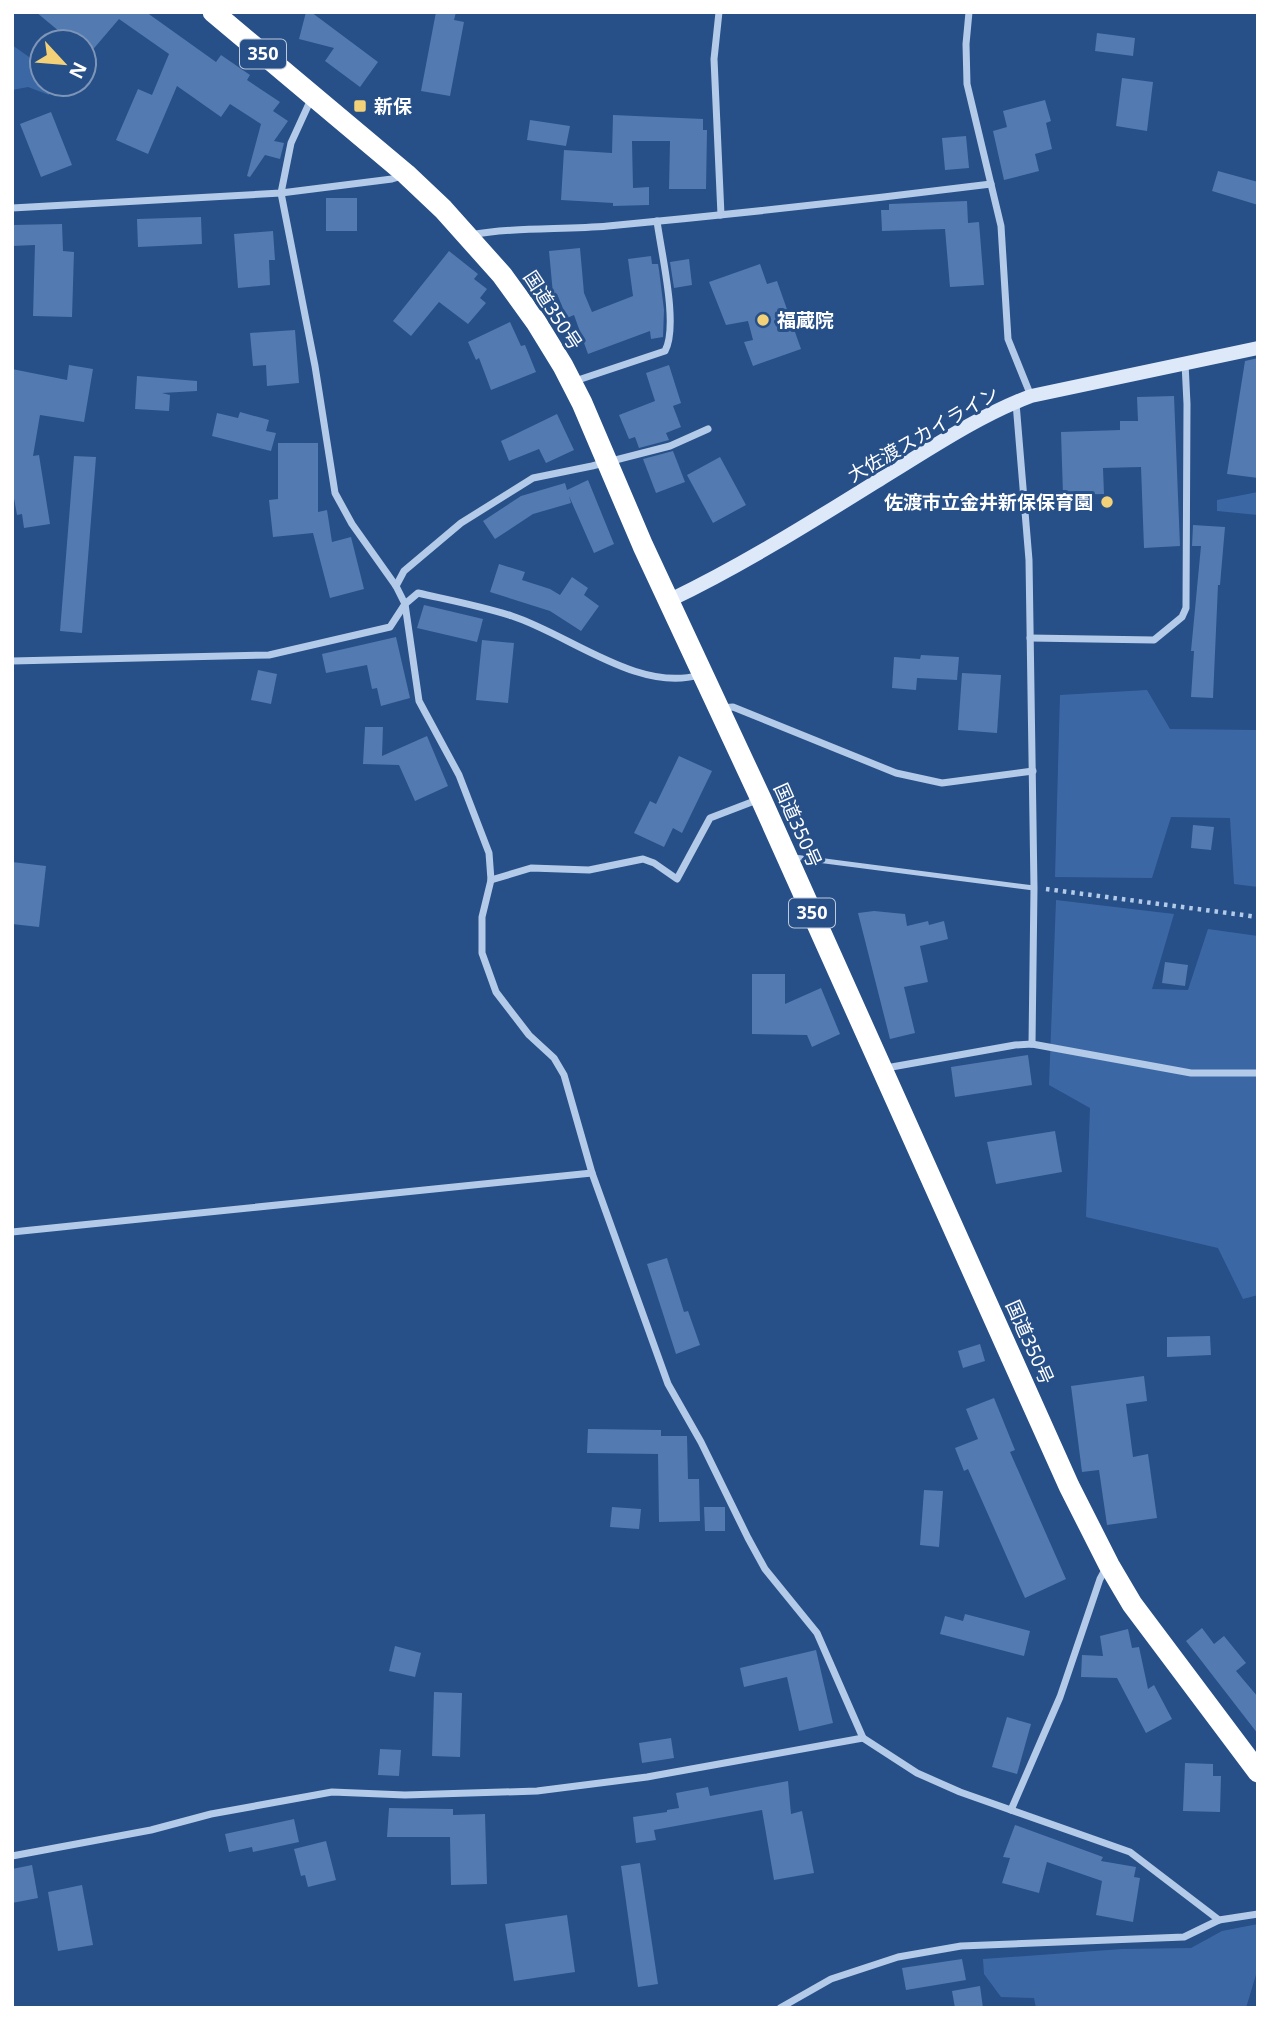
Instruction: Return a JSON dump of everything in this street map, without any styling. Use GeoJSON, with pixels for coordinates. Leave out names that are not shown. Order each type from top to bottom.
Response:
{"type":"FeatureCollection","features":[{"type":"Feature","properties":{"kind":"highway","name":"国道350号"},"geometry":{"type":"LineString","coordinates":[[213,12],[406,174],[486,255],[536,322],[571,383],[787,856],[1063,1473],[1132,1604],[1258,1772]]}},
{"type":"Feature","properties":{"kind":"street"},"geometry":{"type":"LineString","coordinates":[[719,12],[714,59],[721,215]]}},
{"type":"Feature","properties":{"kind":"street"},"geometry":{"type":"LineString","coordinates":[[969,12],[966,44],[967,84],[1001,226],[1008,339],[1031,396]]}},
{"type":"Feature","properties":{"kind":"street"},"geometry":{"type":"LineString","coordinates":[[313,95],[291,144],[281,193],[315,366],[335,493],[352,524],[396,586],[405,604],[419,701],[459,775],[489,853],[491,880],[482,917],[482,953],[496,992],[529,1035],[554,1058],[564,1075],[592,1173],[668,1384],[701,1442],[765,1569],[817,1633],[863,1738],[917,1773],[960,1793],[1130,1852],[1219,1920]]}},
{"type":"Feature","properties":{"kind":"street"},"geometry":{"type":"LineString","coordinates":[[12,208],[281,193],[392,179],[406,174]]}},
{"type":"Feature","properties":{"kind":"street"},"geometry":{"type":"LineString","coordinates":[[468,235],[490,231],[564,230],[825,205],[991,184]]}},
{"type":"Feature","properties":{"kind":"street"},"geometry":{"type":"LineString","coordinates":[[571,383],[665,351],[671,326],[657,221]]}},
{"type":"Feature","properties":{"kind":"street","name":"大佐渡スカイライン"},"geometry":{"type":"LineString","coordinates":[[670,600],[822,515],[955,433],[1016,402],[1031,396],[1258,348]]}},
{"type":"Feature","properties":{"kind":"street"},"geometry":{"type":"LineString","coordinates":[[1030,638],[1154,640],[1182,617],[1186,608],[1185,363]]}},
{"type":"Feature","properties":{"kind":"street"},"geometry":{"type":"LineString","coordinates":[[1016,402],[1029,560],[1034,888],[1032,1044]]}},
{"type":"Feature","properties":{"kind":"street"},"geometry":{"type":"LineString","coordinates":[[396,586],[404,571],[461,523],[533,478],[670,446],[708,429]]}},
{"type":"Feature","properties":{"kind":"street"},"geometry":{"type":"LineString","coordinates":[[12,661],[269,655],[390,627],[405,604],[418,593],[513,616],[630,669],[659,677],[687,678],[703,673]]}},
{"type":"Feature","properties":{"kind":"street"},"geometry":{"type":"LineString","coordinates":[[719,708],[733,706],[895,773],[942,783],[1032,771]]}},
{"type":"Feature","properties":{"kind":"street"},"geometry":{"type":"LineString","coordinates":[[491,880],[531,868],[589,870],[643,859],[677,879],[710,818],[761,799]]}},
{"type":"Feature","properties":{"kind":"street"},"geometry":{"type":"LineString","coordinates":[[882,1069],[1032,1044],[1191,1073],[1258,1073]]}},
{"type":"Feature","properties":{"kind":"street"},"geometry":{"type":"LineString","coordinates":[[12,1232],[592,1173]]}},
{"type":"Feature","properties":{"kind":"street"},"geometry":{"type":"LineString","coordinates":[[1011,1810],[1060,1697],[1100,1579],[1109,1564]]}},
{"type":"Feature","properties":{"kind":"street"},"geometry":{"type":"LineString","coordinates":[[12,1856],[137,1833],[211,1814],[332,1792],[405,1795],[537,1791],[648,1777],[863,1738]]}},
{"type":"Feature","properties":{"kind":"street"},"geometry":{"type":"LineString","coordinates":[[780,2008],[831,1979],[898,1957],[961,1946],[1184,1937],[1219,1920],[1258,1914]]}},
{"type":"Feature","properties":{"kind":"lane"},"geometry":{"type":"LineString","coordinates":[[787,856],[1034,888]]}},
{"type":"Feature","properties":{"kind":"path"},"geometry":{"type":"LineString","coordinates":[[1034,888],[1258,917]]}},
{"type":"Feature","properties":{"kind":"shaded area"},"geometry":{"type":"Polygon","coordinates":[[[12,45],[28,56],[28,87],[12,90],[12,45]]]}},
{"type":"Feature","properties":{"kind":"shaded area"},"geometry":{"type":"Polygon","coordinates":[[[1258,492],[1258,515],[1217,511],[1217,500],[1258,492]]]}},
{"type":"Feature","properties":{"kind":"shaded area"},"geometry":{"type":"Polygon","coordinates":[[[1147,690],[1170,729],[1258,730],[1258,887],[1234,884],[1230,818],[1171,817],[1152,878],[1055,877],[1060,695],[1147,690]]]}},
{"type":"Feature","properties":{"kind":"shaded area"},"geometry":{"type":"Polygon","coordinates":[[[1056,900],[1174,914],[1152,989],[1188,990],[1208,929],[1258,936],[1258,1295],[1243,1299],[1218,1248],[1086,1217],[1090,1108],[1049,1085],[1056,900]]]}},
{"type":"Feature","properties":{"kind":"shaded area"},"geometry":{"type":"Polygon","coordinates":[[[1258,1924],[1258,1968],[1246,2008],[1036,2008],[1034,1998],[1001,1997],[984,1974],[983,1959],[1122,1949],[1191,1948],[1222,1931],[1258,1924]]]}},
{"type":"Feature","properties":{"kind":"building"},"geometry":{"type":"Polygon","coordinates":[[[36,12],[146,12],[216,62],[221,55],[250,75],[247,80],[280,102],[273,111],[288,121],[274,141],[284,143],[280,159],[265,155],[250,177],[247,176],[261,124],[230,104],[221,117],[177,86],[148,154],[116,140],[138,89],[152,95],[169,54],[119,19],[98,44],[98,28],[55,28],[36,12]]]}},
{"type":"Feature","properties":{"kind":"building"},"geometry":{"type":"Polygon","coordinates":[[[306,12],[311,12],[378,62],[360,87],[325,61],[334,48],[299,39],[306,12]]]}},
{"type":"Feature","properties":{"kind":"building"},"geometry":{"type":"Polygon","coordinates":[[[436,12],[456,12],[454,20],[464,22],[450,96],[421,91],[436,12]]]}},
{"type":"Feature","properties":{"kind":"building"},"geometry":{"type":"Polygon","coordinates":[[[1097,33],[1135,38],[1133,56],[1095,51],[1097,33]]]}},
{"type":"Feature","properties":{"kind":"building"},"geometry":{"type":"Polygon","coordinates":[[[1122,78],[1153,82],[1147,131],[1116,126],[1122,78]]]}},
{"type":"Feature","properties":{"kind":"building"},"geometry":{"type":"Polygon","coordinates":[[[1045,100],[1051,121],[1046,123],[1052,149],[1035,154],[1039,171],[1004,180],[993,131],[1007,127],[1003,111],[1045,100]]]}},
{"type":"Feature","properties":{"kind":"building"},"geometry":{"type":"Polygon","coordinates":[[[51,112],[72,165],[41,177],[20,124],[51,112]]]}},
{"type":"Feature","properties":{"kind":"building"},"geometry":{"type":"Polygon","coordinates":[[[613,115],[703,119],[703,130],[707,130],[706,189],[669,189],[670,141],[632,141],[633,188],[649,187],[649,205],[613,206],[613,203],[561,200],[564,150],[612,153],[613,115]]]}},
{"type":"Feature","properties":{"kind":"building"},"geometry":{"type":"Polygon","coordinates":[[[530,120],[570,126],[566,146],[527,140],[530,120]]]}},
{"type":"Feature","properties":{"kind":"building"},"geometry":{"type":"Polygon","coordinates":[[[966,136],[969,168],[945,170],[942,138],[966,136]]]}},
{"type":"Feature","properties":{"kind":"building"},"geometry":{"type":"Polygon","coordinates":[[[1218,171],[1258,182],[1258,205],[1212,191],[1218,171]]]}},
{"type":"Feature","properties":{"kind":"building"},"geometry":{"type":"Polygon","coordinates":[[[326,198],[357,198],[357,231],[326,231],[326,198]]]}},
{"type":"Feature","properties":{"kind":"building"},"geometry":{"type":"Polygon","coordinates":[[[967,201],[968,223],[979,222],[984,285],[950,287],[945,229],[882,231],[881,210],[889,210],[889,204],[967,201]]]}},
{"type":"Feature","properties":{"kind":"building"},"geometry":{"type":"Polygon","coordinates":[[[201,217],[202,244],[138,247],[137,219],[201,217]]]}},
{"type":"Feature","properties":{"kind":"building"},"geometry":{"type":"Polygon","coordinates":[[[62,224],[63,251],[74,252],[72,317],[33,316],[35,245],[12,246],[12,225],[62,224]]]}},
{"type":"Feature","properties":{"kind":"building"},"geometry":{"type":"Polygon","coordinates":[[[273,231],[275,260],[269,260],[270,285],[238,288],[234,234],[273,231]]]}},
{"type":"Feature","properties":{"kind":"building"},"geometry":{"type":"Polygon","coordinates":[[[580,248],[584,293],[592,312],[633,296],[628,259],[651,256],[652,264],[658,264],[659,270],[664,310],[663,337],[651,339],[650,331],[588,354],[574,315],[567,318],[557,294],[553,294],[549,251],[580,248]]]}},
{"type":"Feature","properties":{"kind":"building"},"geometry":{"type":"Polygon","coordinates":[[[449,251],[478,274],[474,279],[487,289],[480,298],[486,303],[468,324],[439,302],[411,336],[393,321],[449,251]]]}},
{"type":"Feature","properties":{"kind":"building"},"geometry":{"type":"Polygon","coordinates":[[[689,259],[692,285],[674,288],[670,262],[689,259]]]}},
{"type":"Feature","properties":{"kind":"building","name":"福蔵院"},"geometry":{"type":"Polygon","coordinates":[[[760,264],[767,284],[777,281],[801,349],[753,366],[744,342],[753,340],[748,321],[726,325],[709,282],[760,264]]]}},
{"type":"Feature","properties":{"kind":"building"},"geometry":{"type":"Polygon","coordinates":[[[510,322],[521,346],[525,345],[536,372],[491,390],[479,358],[476,360],[468,342],[510,322]]]}},
{"type":"Feature","properties":{"kind":"building"},"geometry":{"type":"Polygon","coordinates":[[[295,330],[299,383],[267,386],[266,365],[253,366],[250,333],[295,330]]]}},
{"type":"Feature","properties":{"kind":"building"},"geometry":{"type":"Polygon","coordinates":[[[1258,358],[1258,478],[1227,474],[1245,361],[1258,358]]]}},
{"type":"Feature","properties":{"kind":"building"},"geometry":{"type":"Polygon","coordinates":[[[69,365],[93,369],[84,422],[40,415],[33,456],[39,455],[50,524],[24,528],[22,514],[17,515],[12,487],[12,369],[67,380],[69,365]]]}},
{"type":"Feature","properties":{"kind":"building"},"geometry":{"type":"Polygon","coordinates":[[[669,365],[681,403],[673,406],[681,427],[666,433],[669,440],[639,448],[635,437],[629,439],[619,415],[655,401],[646,373],[669,365]]]}},
{"type":"Feature","properties":{"kind":"building"},"geometry":{"type":"Polygon","coordinates":[[[137,376],[197,381],[197,391],[162,393],[170,395],[169,411],[135,409],[137,376]]]}},
{"type":"Feature","properties":{"kind":"building"},"geometry":{"type":"Polygon","coordinates":[[[1174,396],[1180,546],[1144,548],[1141,467],[1103,468],[1104,494],[1063,495],[1061,432],[1120,430],[1120,421],[1138,421],[1137,397],[1174,396]]]}},
{"type":"Feature","properties":{"kind":"building"},"geometry":{"type":"Polygon","coordinates":[[[240,412],[269,420],[266,431],[276,433],[271,451],[212,436],[217,413],[238,418],[240,412]]]}},
{"type":"Feature","properties":{"kind":"building"},"geometry":{"type":"Polygon","coordinates":[[[557,414],[574,450],[546,463],[539,449],[509,461],[501,441],[557,414]]]}},
{"type":"Feature","properties":{"kind":"building"},"geometry":{"type":"Polygon","coordinates":[[[278,443],[318,443],[318,512],[327,510],[332,542],[351,537],[364,589],[330,598],[313,533],[273,537],[269,500],[278,499],[278,443]]]}},
{"type":"Feature","properties":{"kind":"building"},"geometry":{"type":"Polygon","coordinates":[[[673,451],[685,482],[656,493],[643,459],[673,451]]]}},
{"type":"Feature","properties":{"kind":"building"},"geometry":{"type":"Polygon","coordinates":[[[74,456],[96,457],[82,633],[60,631],[74,456]]]}},
{"type":"Feature","properties":{"kind":"building"},"geometry":{"type":"Polygon","coordinates":[[[720,457],[746,505],[713,523],[687,475],[720,457]]]}},
{"type":"Feature","properties":{"kind":"building"},"geometry":{"type":"Polygon","coordinates":[[[588,480],[614,544],[594,553],[569,496],[571,503],[533,514],[495,539],[483,521],[521,496],[565,483],[567,490],[588,480]]]}},
{"type":"Feature","properties":{"kind":"building"},"geometry":{"type":"Polygon","coordinates":[[[1193,525],[1225,527],[1218,585],[1213,698],[1191,697],[1194,651],[1191,651],[1201,546],[1192,546],[1193,525]]]}},
{"type":"Feature","properties":{"kind":"building"},"geometry":{"type":"Polygon","coordinates":[[[499,564],[525,572],[522,580],[560,595],[572,577],[588,588],[584,595],[599,606],[581,631],[550,611],[490,592],[499,564]]]}},
{"type":"Feature","properties":{"kind":"building"},"geometry":{"type":"Polygon","coordinates":[[[424,605],[483,619],[477,642],[417,628],[424,605]]]}},
{"type":"Feature","properties":{"kind":"building"},"geometry":{"type":"Polygon","coordinates":[[[396,637],[410,698],[381,706],[377,688],[372,689],[367,665],[326,673],[322,654],[396,637]]]}},
{"type":"Feature","properties":{"kind":"building"},"geometry":{"type":"Polygon","coordinates":[[[482,640],[514,643],[508,703],[476,700],[482,640]]]}},
{"type":"Feature","properties":{"kind":"building"},"geometry":{"type":"Polygon","coordinates":[[[921,655],[959,657],[957,680],[917,678],[916,690],[892,688],[894,657],[920,659],[921,655]]]}},
{"type":"Feature","properties":{"kind":"building"},"geometry":{"type":"Polygon","coordinates":[[[258,670],[277,674],[271,704],[251,700],[258,670]]]}},
{"type":"Feature","properties":{"kind":"building"},"geometry":{"type":"Polygon","coordinates":[[[962,673],[1001,675],[997,733],[958,730],[962,673]]]}},
{"type":"Feature","properties":{"kind":"building"},"geometry":{"type":"Polygon","coordinates":[[[365,727],[383,727],[382,756],[427,736],[448,786],[415,801],[399,765],[363,764],[365,727]]]}},
{"type":"Feature","properties":{"kind":"building"},"geometry":{"type":"Polygon","coordinates":[[[679,756],[712,771],[682,833],[673,828],[664,847],[634,833],[650,801],[656,804],[679,756]]]}},
{"type":"Feature","properties":{"kind":"building"},"geometry":{"type":"Polygon","coordinates":[[[1193,825],[1214,827],[1211,850],[1191,848],[1193,825]]]}},
{"type":"Feature","properties":{"kind":"building"},"geometry":{"type":"Polygon","coordinates":[[[12,862],[46,866],[39,927],[12,924],[12,862]]]}},
{"type":"Feature","properties":{"kind":"building"},"geometry":{"type":"Polygon","coordinates":[[[874,911],[905,914],[907,926],[928,921],[929,925],[944,921],[948,939],[920,946],[928,982],[904,987],[915,1033],[890,1039],[858,913],[874,911]]]}},
{"type":"Feature","properties":{"kind":"building"},"geometry":{"type":"Polygon","coordinates":[[[1165,962],[1188,965],[1185,986],[1162,983],[1165,962]]]}},
{"type":"Feature","properties":{"kind":"building"},"geometry":{"type":"Polygon","coordinates":[[[752,974],[785,974],[785,1004],[821,988],[840,1034],[812,1047],[807,1035],[752,1034],[752,974]]]}},
{"type":"Feature","properties":{"kind":"building"},"geometry":{"type":"Polygon","coordinates":[[[1028,1055],[1032,1085],[955,1097],[951,1067],[1028,1055]]]}},
{"type":"Feature","properties":{"kind":"building"},"geometry":{"type":"Polygon","coordinates":[[[1055,1131],[1062,1172],[996,1184],[987,1142],[1055,1131]]]}},
{"type":"Feature","properties":{"kind":"building"},"geometry":{"type":"Polygon","coordinates":[[[667,1258],[684,1312],[688,1311],[700,1345],[676,1354],[647,1264],[667,1258]]]}},
{"type":"Feature","properties":{"kind":"building"},"geometry":{"type":"Polygon","coordinates":[[[1210,1336],[1211,1355],[1167,1357],[1167,1337],[1210,1336]]]}},
{"type":"Feature","properties":{"kind":"building"},"geometry":{"type":"Polygon","coordinates":[[[980,1344],[985,1361],[963,1368],[958,1351],[980,1344]]]}},
{"type":"Feature","properties":{"kind":"building"},"geometry":{"type":"Polygon","coordinates":[[[1144,1376],[1147,1401],[1126,1404],[1133,1457],[1148,1454],[1157,1518],[1107,1525],[1099,1470],[1082,1472],[1071,1386],[1144,1376]]]}},
{"type":"Feature","properties":{"kind":"building"},"geometry":{"type":"Polygon","coordinates":[[[994,1398],[1015,1450],[1010,1452],[1066,1579],[1025,1598],[968,1469],[964,1471],[955,1448],[978,1439],[966,1409],[994,1398]]]}},
{"type":"Feature","properties":{"kind":"building"},"geometry":{"type":"Polygon","coordinates":[[[588,1429],[661,1430],[661,1436],[687,1436],[688,1479],[699,1479],[700,1521],[659,1522],[658,1454],[587,1453],[588,1429]]]}},
{"type":"Feature","properties":{"kind":"building"},"geometry":{"type":"Polygon","coordinates":[[[924,1490],[943,1491],[939,1547],[920,1545],[924,1490]]]}},
{"type":"Feature","properties":{"kind":"building"},"geometry":{"type":"Polygon","coordinates":[[[612,1507],[641,1509],[639,1529],[610,1527],[612,1507]]]}},
{"type":"Feature","properties":{"kind":"building"},"geometry":{"type":"Polygon","coordinates":[[[704,1507],[725,1507],[725,1531],[705,1531],[704,1507]]]}},
{"type":"Feature","properties":{"kind":"building"},"geometry":{"type":"Polygon","coordinates":[[[965,1614],[1030,1631],[1024,1656],[940,1634],[945,1616],[963,1621],[965,1614]]]}},
{"type":"Feature","properties":{"kind":"building"},"geometry":{"type":"Polygon","coordinates":[[[1202,1628],[1214,1644],[1224,1636],[1246,1663],[1236,1671],[1258,1697],[1258,1734],[1186,1641],[1202,1628]]]}},
{"type":"Feature","properties":{"kind":"building"},"geometry":{"type":"Polygon","coordinates":[[[1128,1629],[1132,1648],[1139,1647],[1148,1689],[1154,1685],[1172,1719],[1146,1733],[1117,1678],[1081,1677],[1082,1655],[1103,1656],[1100,1636],[1128,1629]]]}},
{"type":"Feature","properties":{"kind":"building"},"geometry":{"type":"Polygon","coordinates":[[[395,1646],[421,1653],[415,1677],[389,1671],[395,1646]]]}},
{"type":"Feature","properties":{"kind":"building"},"geometry":{"type":"Polygon","coordinates":[[[816,1650],[833,1723],[799,1731],[787,1677],[744,1687],[740,1668],[816,1650]]]}},
{"type":"Feature","properties":{"kind":"building"},"geometry":{"type":"Polygon","coordinates":[[[434,1692],[462,1693],[460,1757],[432,1756],[434,1692]]]}},
{"type":"Feature","properties":{"kind":"building"},"geometry":{"type":"Polygon","coordinates":[[[1007,1717],[1031,1724],[1017,1774],[992,1767],[1007,1717]]]}},
{"type":"Feature","properties":{"kind":"building"},"geometry":{"type":"Polygon","coordinates":[[[671,1738],[674,1758],[642,1763],[639,1743],[671,1738]]]}},
{"type":"Feature","properties":{"kind":"building"},"geometry":{"type":"Polygon","coordinates":[[[380,1749],[401,1750],[399,1776],[378,1775],[380,1749]]]}},
{"type":"Feature","properties":{"kind":"building"},"geometry":{"type":"Polygon","coordinates":[[[1185,1763],[1213,1764],[1213,1776],[1221,1776],[1220,1812],[1183,1811],[1185,1763]]]}},
{"type":"Feature","properties":{"kind":"building"},"geometry":{"type":"Polygon","coordinates":[[[788,1781],[791,1814],[802,1811],[814,1873],[774,1880],[762,1810],[654,1830],[656,1840],[636,1843],[633,1817],[679,1808],[676,1793],[708,1787],[710,1796],[788,1781]]]}},
{"type":"Feature","properties":{"kind":"building"},"geometry":{"type":"Polygon","coordinates":[[[389,1808],[453,1809],[453,1815],[485,1814],[487,1884],[451,1885],[450,1837],[387,1837],[389,1808]]]}},
{"type":"Feature","properties":{"kind":"building"},"geometry":{"type":"Polygon","coordinates":[[[294,1819],[299,1842],[253,1852],[252,1847],[229,1852],[225,1834],[294,1819]]]}},
{"type":"Feature","properties":{"kind":"building"},"geometry":{"type":"Polygon","coordinates":[[[1015,1825],[1103,1857],[1101,1861],[1136,1867],[1134,1877],[1140,1878],[1133,1922],[1096,1915],[1102,1881],[1047,1862],[1039,1893],[1002,1883],[1010,1858],[1003,1857],[1015,1825]]]}},
{"type":"Feature","properties":{"kind":"building"},"geometry":{"type":"Polygon","coordinates":[[[326,1841],[336,1880],[308,1887],[305,1875],[301,1876],[294,1849],[326,1841]]]}},
{"type":"Feature","properties":{"kind":"building"},"geometry":{"type":"Polygon","coordinates":[[[640,1863],[658,1984],[638,1987],[621,1866],[640,1863]]]}},
{"type":"Feature","properties":{"kind":"building"},"geometry":{"type":"Polygon","coordinates":[[[32,1865],[38,1898],[12,1903],[12,1869],[32,1865]]]}},
{"type":"Feature","properties":{"kind":"building"},"geometry":{"type":"Polygon","coordinates":[[[82,1885],[93,1945],[58,1951],[48,1892],[82,1885]]]}},
{"type":"Feature","properties":{"kind":"building"},"geometry":{"type":"Polygon","coordinates":[[[567,1915],[575,1972],[514,1981],[505,1924],[567,1915]]]}},
{"type":"Feature","properties":{"kind":"building"},"geometry":{"type":"Polygon","coordinates":[[[962,1959],[966,1980],[906,1990],[902,1968],[962,1959]]]}},
{"type":"Feature","properties":{"kind":"building"},"geometry":{"type":"Polygon","coordinates":[[[980,1986],[983,2008],[955,2008],[952,1991],[980,1986]]]}},
{"type":"Feature","properties":{"kind":"place","name":"新保"},"geometry":{"type":"Point","coordinates":[360,106]}},
{"type":"Feature","properties":{"kind":"place","name":"福蔵院"},"geometry":{"type":"Point","coordinates":[763,320]}},
{"type":"Feature","properties":{"kind":"place","name":"佐渡市立金井新保保育園"},"geometry":{"type":"Point","coordinates":[1107,502]}}]}
